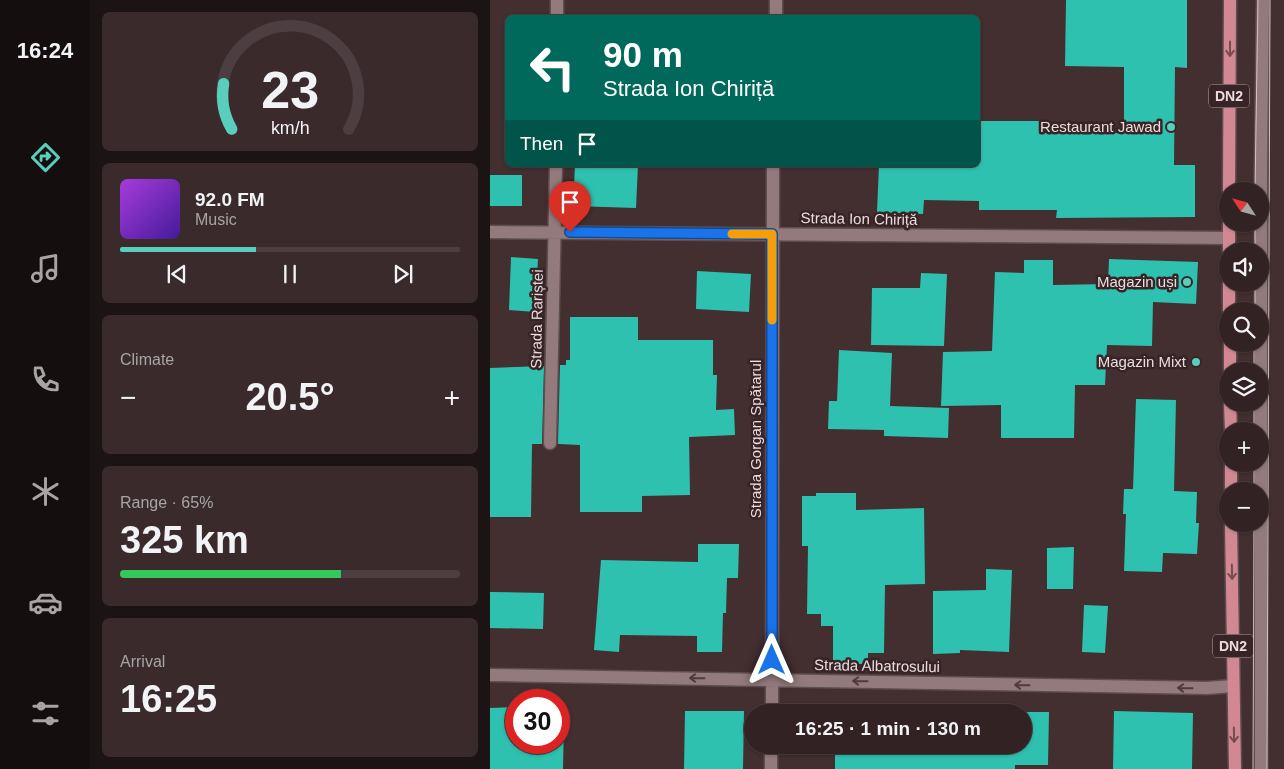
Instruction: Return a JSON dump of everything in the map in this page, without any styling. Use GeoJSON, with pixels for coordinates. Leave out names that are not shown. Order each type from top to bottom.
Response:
{"type":"FeatureCollection","features":[{"type":"Feature","properties":{"kind":"main road","name":"DN2"},"geometry":{"type":"LineString","coordinates":[[1229,182],[1230,0]]}},
{"type":"Feature","properties":{"kind":"main road"},"geometry":{"type":"LineString","coordinates":[[1228,232],[1228,242]]}},
{"type":"Feature","properties":{"kind":"main road","name":"DN2"},"geometry":{"type":"LineString","coordinates":[[1232,532],[1235,769]]}},
{"type":"Feature","properties":{"kind":"street"},"geometry":{"type":"LineString","coordinates":[[557,0],[557,15]]}},
{"type":"Feature","properties":{"kind":"street"},"geometry":{"type":"LineString","coordinates":[[776,0],[776,15]]}},
{"type":"Feature","properties":{"kind":"street"},"geometry":{"type":"LineString","coordinates":[[1261,769],[1261,160],[1264,0]]}},
{"type":"Feature","properties":{"kind":"street","name":"Strada Rariștei"},"geometry":{"type":"LineString","coordinates":[[550,443],[556,167]]}},
{"type":"Feature","properties":{"kind":"street","name":"Strada Gorgan Spătarul"},"geometry":{"type":"LineString","coordinates":[[772,704],[773,167]]}},
{"type":"Feature","properties":{"kind":"street","name":"Strada Ion Chiriță"},"geometry":{"type":"LineString","coordinates":[[490,232],[1228,238]]}},
{"type":"Feature","properties":{"kind":"street","name":"Strada Albatrosului"},"geometry":{"type":"LineString","coordinates":[[490,675],[1207,688],[1233,686]]}},
{"type":"Feature","properties":{"kind":"street"},"geometry":{"type":"LineString","coordinates":[[771,754],[771,769]]}},
{"type":"Feature","properties":{"kind":"building"},"geometry":{"type":"Polygon","coordinates":[[[1066,0],[1187,0],[1187,68],[1175,67],[1174,165],[1195,165],[1195,217],[1056,218],[1057,210],[979,210],[979,201],[924,200],[923,214],[877,212],[879,167],[980,167],[980,121],[1043,121],[1043,133],[1124,133],[1124,67],[1065,66],[1066,0]]]}},
{"type":"Feature","properties":{"kind":"building"},"geometry":{"type":"Polygon","coordinates":[[[575,167],[638,167],[636,208],[573,206],[575,167]]]}},
{"type":"Feature","properties":{"kind":"building"},"geometry":{"type":"Polygon","coordinates":[[[490,175],[522,175],[522,206],[490,206],[490,175]]]}},
{"type":"Feature","properties":{"kind":"building"},"geometry":{"type":"Polygon","coordinates":[[[511,257],[538,259],[535,312],[509,310],[511,257]]]}},
{"type":"Feature","properties":{"kind":"building"},"geometry":{"type":"Polygon","coordinates":[[[1109,259],[1198,262],[1196,304],[1153,302],[1152,346],[1107,345],[1105,385],[1075,385],[1074,438],[1001,438],[1001,405],[941,406],[943,352],[992,351],[995,272],[1024,273],[1024,260],[1053,260],[1053,285],[1108,284],[1109,259]]]}},
{"type":"Feature","properties":{"kind":"building"},"geometry":{"type":"Polygon","coordinates":[[[697,271],[751,274],[749,312],[696,309],[697,271]]]}},
{"type":"Feature","properties":{"kind":"building"},"geometry":{"type":"Polygon","coordinates":[[[921,273],[947,274],[944,346],[871,345],[872,288],[920,288],[921,273]]]}},
{"type":"Feature","properties":{"kind":"building"},"geometry":{"type":"Polygon","coordinates":[[[570,317],[638,317],[638,340],[713,340],[713,375],[717,375],[716,410],[734,409],[735,435],[689,437],[690,495],[642,496],[642,512],[580,512],[580,445],[558,444],[560,365],[566,365],[566,360],[570,360],[570,317]]]}},
{"type":"Feature","properties":{"kind":"building"},"geometry":{"type":"Polygon","coordinates":[[[839,350],[892,353],[890,406],[949,408],[948,438],[884,436],[884,430],[828,429],[829,401],[837,401],[839,350]]]}},
{"type":"Feature","properties":{"kind":"building"},"geometry":{"type":"Polygon","coordinates":[[[544,366],[542,444],[532,444],[531,517],[490,517],[490,368],[544,366]]]}},
{"type":"Feature","properties":{"kind":"building"},"geometry":{"type":"Polygon","coordinates":[[[1136,399],[1176,400],[1174,491],[1197,492],[1196,523],[1199,523],[1197,554],[1163,553],[1162,572],[1124,571],[1126,514],[1123,514],[1124,489],[1133,489],[1136,399]]]}},
{"type":"Feature","properties":{"kind":"building"},"geometry":{"type":"Polygon","coordinates":[[[816,493],[856,493],[856,510],[924,508],[925,584],[885,585],[884,653],[868,653],[868,664],[833,664],[833,626],[821,626],[821,614],[807,614],[808,546],[802,546],[802,496],[816,496],[816,493]]]}},
{"type":"Feature","properties":{"kind":"building"},"geometry":{"type":"Polygon","coordinates":[[[698,544],[739,544],[738,578],[727,578],[726,613],[723,613],[722,652],[697,652],[697,636],[620,635],[619,652],[594,650],[601,560],[698,562],[698,544]]]}},
{"type":"Feature","properties":{"kind":"building"},"geometry":{"type":"Polygon","coordinates":[[[1074,547],[1073,589],[1047,589],[1047,548],[1074,547]]]}},
{"type":"Feature","properties":{"kind":"building"},"geometry":{"type":"Polygon","coordinates":[[[986,569],[1012,570],[1009,652],[960,650],[960,653],[933,654],[933,591],[986,590],[986,569]]]}},
{"type":"Feature","properties":{"kind":"building"},"geometry":{"type":"Polygon","coordinates":[[[490,592],[544,593],[543,629],[490,628],[490,592]]]}},
{"type":"Feature","properties":{"kind":"building"},"geometry":{"type":"Polygon","coordinates":[[[1084,605],[1108,606],[1105,653],[1082,652],[1084,605]]]}},
{"type":"Feature","properties":{"kind":"building"},"geometry":{"type":"Polygon","coordinates":[[[505,707],[505,754],[563,754],[563,769],[490,769],[490,708],[505,707]]]}},
{"type":"Feature","properties":{"kind":"building"},"geometry":{"type":"Polygon","coordinates":[[[685,711],[744,711],[743,769],[684,769],[685,711]]]}},
{"type":"Feature","properties":{"kind":"building"},"geometry":{"type":"Polygon","coordinates":[[[1114,711],[1193,713],[1192,769],[1113,769],[1114,711]]]}},
{"type":"Feature","properties":{"kind":"building"},"geometry":{"type":"Polygon","coordinates":[[[1032,712],[1049,712],[1048,765],[1015,765],[1015,769],[835,769],[835,754],[1032,754],[1032,712]]]}},
{"type":"Feature","properties":{"kind":"tram line"},"geometry":{"type":"LineString","coordinates":[[1255,182],[1258,0]]}},
{"type":"Feature","properties":{"kind":"tram line"},"geometry":{"type":"LineString","coordinates":[[1267,769],[1270,0]]}},
{"type":"Feature","properties":{"kind":"tram line"},"geometry":{"type":"LineString","coordinates":[[1255,232],[1255,242]]}},
{"type":"Feature","properties":{"kind":"tram line"},"geometry":{"type":"LineString","coordinates":[[1255,292],[1255,302]]}},
{"type":"Feature","properties":{"kind":"tram line"},"geometry":{"type":"LineString","coordinates":[[1254,352],[1254,362]]}},
{"type":"Feature","properties":{"kind":"tram line"},"geometry":{"type":"LineString","coordinates":[[1254,412],[1254,422]]}},
{"type":"Feature","properties":{"kind":"tram line"},"geometry":{"type":"LineString","coordinates":[[1254,472],[1254,482]]}},
{"type":"Feature","properties":{"kind":"tram line"},"geometry":{"type":"LineString","coordinates":[[1253,769],[1254,532]]}},
{"type":"Feature","properties":{"kind":"slow traffic"},"geometry":{"type":"LineString","coordinates":[[732,234],[772,234],[772,320]]}},
{"type":"Feature","properties":{"kind":"place","name":"Restaurant Jawad"},"geometry":{"type":"Point","coordinates":[1171,127]}},
{"type":"Feature","properties":{"kind":"place","name":"Magazin uși"},"geometry":{"type":"Point","coordinates":[1187,282]}},
{"type":"Feature","properties":{"kind":"place","name":"Magazin Mixt"},"geometry":{"type":"Point","coordinates":[1196,362]}},
{"type":"Feature","properties":{"kind":"route"},"geometry":{"type":"LineString","coordinates":[[570,232],[772,234],[772,660]]}}]}
